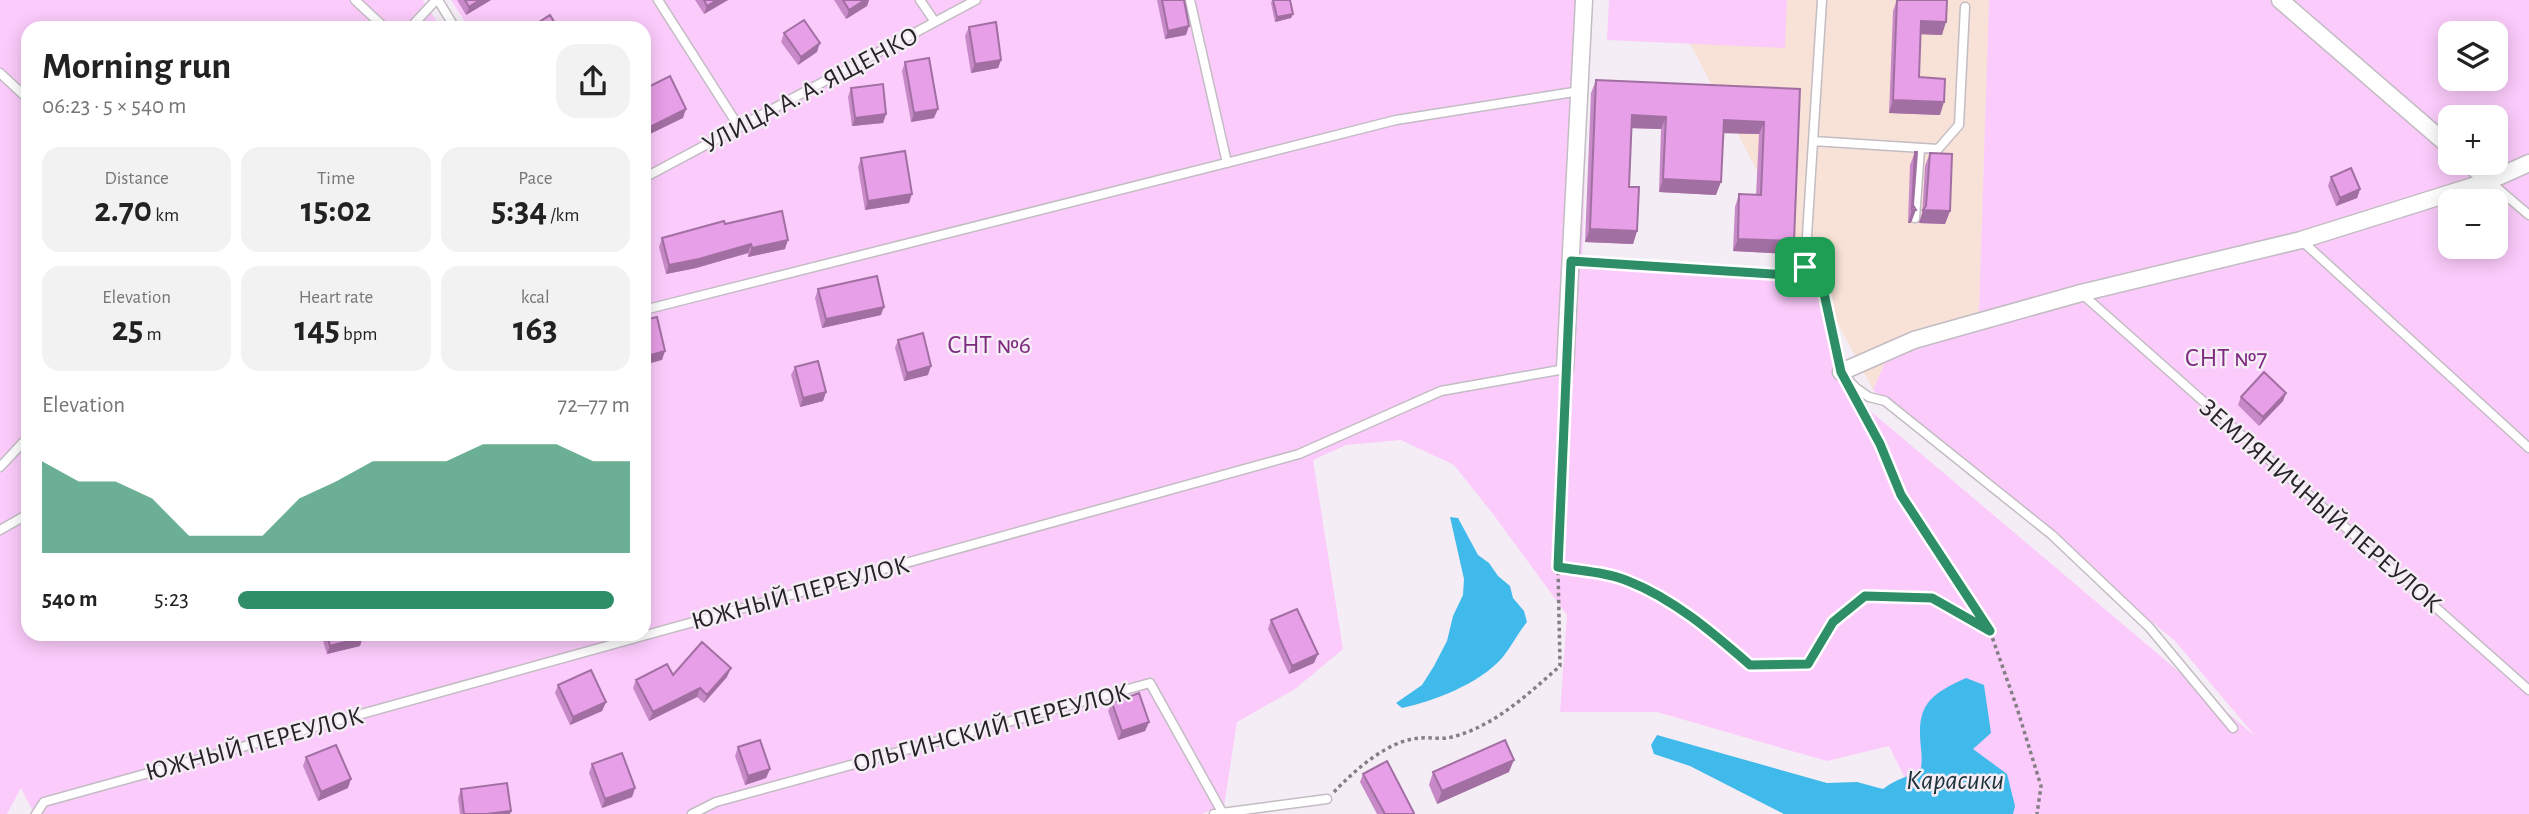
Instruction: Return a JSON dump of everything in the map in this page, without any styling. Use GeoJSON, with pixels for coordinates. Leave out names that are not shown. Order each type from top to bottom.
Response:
{"type":"FeatureCollection","features":[{"type":"Feature","properties":{"kind":"street"},"geometry":{"type":"LineString","coordinates":[[1566,369],[1584,0]]}},
{"type":"Feature","properties":{"kind":"street"},"geometry":{"type":"LineString","coordinates":[[2280,0],[2438,137]]}},
{"type":"Feature","properties":{"kind":"street"},"geometry":{"type":"LineString","coordinates":[[1841,372],[1914,340],[2081,293],[2301,240],[2489,181],[2529,163]]}},
{"type":"Feature","properties":{"kind":"street"},"geometry":{"type":"LineString","coordinates":[[2482,175],[2489,181]]}},
{"type":"Feature","properties":{"kind":"lane"},"geometry":{"type":"LineString","coordinates":[[355,0],[378,21]]}},
{"type":"Feature","properties":{"kind":"lane"},"geometry":{"type":"LineString","coordinates":[[417,21],[437,0],[450,21]]}},
{"type":"Feature","properties":{"kind":"lane"},"geometry":{"type":"LineString","coordinates":[[658,0],[739,127]]}},
{"type":"Feature","properties":{"kind":"lane"},"geometry":{"type":"LineString","coordinates":[[920,0],[935,22]]}},
{"type":"Feature","properties":{"kind":"lane","name":"УЛИЦА А. А. ЯЩЕНКО"},"geometry":{"type":"LineString","coordinates":[[651,174],[976,0]]}},
{"type":"Feature","properties":{"kind":"lane"},"geometry":{"type":"LineString","coordinates":[[1190,0],[1227,163]]}},
{"type":"Feature","properties":{"kind":"lane"},"geometry":{"type":"LineString","coordinates":[[1805,267],[1822,0]]}},
{"type":"Feature","properties":{"kind":"lane"},"geometry":{"type":"LineString","coordinates":[[1813,141],[1938,149],[1959,125],[1965,7]]}},
{"type":"Feature","properties":{"kind":"lane"},"geometry":{"type":"LineString","coordinates":[[0,73],[21,92]]}},
{"type":"Feature","properties":{"kind":"lane"},"geometry":{"type":"LineString","coordinates":[[651,308],[1396,120],[1580,91]]}},
{"type":"Feature","properties":{"kind":"lane"},"geometry":{"type":"LineString","coordinates":[[1915,218],[1920,149]]}},
{"type":"Feature","properties":{"kind":"lane"},"geometry":{"type":"LineString","coordinates":[[2489,181],[2529,215]]}},
{"type":"Feature","properties":{"kind":"lane"},"geometry":{"type":"LineString","coordinates":[[2301,240],[2529,448]]}},
{"type":"Feature","properties":{"kind":"lane"},"geometry":{"type":"LineString","coordinates":[[1571,261],[1788,275],[1805,267]]}},
{"type":"Feature","properties":{"kind":"lane"},"geometry":{"type":"LineString","coordinates":[[1805,267],[1817,275],[1822,284],[1841,372],[1869,397],[1885,401],[2052,535],[2149,627],[2233,728]]}},
{"type":"Feature","properties":{"kind":"lane","name":"ЗЕМЛЯНИЧНЫЙ ПЕРЕУЛОК"},"geometry":{"type":"LineString","coordinates":[[2081,293],[2529,690]]}},
{"type":"Feature","properties":{"kind":"lane","name":"ЮЖНЫЙ ПЕРЕУЛОК"},"geometry":{"type":"LineString","coordinates":[[651,634],[1299,454],[1441,391],[1566,369]]}},
{"type":"Feature","properties":{"kind":"lane"},"geometry":{"type":"LineString","coordinates":[[0,467],[21,444]]}},
{"type":"Feature","properties":{"kind":"lane"},"geometry":{"type":"LineString","coordinates":[[0,530],[21,518]]}},
{"type":"Feature","properties":{"kind":"lane","name":"ЮЖНЫЙ ПЕРЕУЛОК"},"geometry":{"type":"LineString","coordinates":[[36,814],[44,802],[625,641]]}},
{"type":"Feature","properties":{"kind":"lane","name":"ОЛЬГИНСКИЙ ПЕРЕУЛОК"},"geometry":{"type":"LineString","coordinates":[[692,814],[716,803],[1150,683],[1218,813]]}},
{"type":"Feature","properties":{"kind":"lane"},"geometry":{"type":"LineString","coordinates":[[1218,813],[1326,799]]}},
{"type":"Feature","properties":{"kind":"path"},"geometry":{"type":"LineString","coordinates":[[1326,799],[1357,768],[1385,750],[1417,738],[1451,738],[1491,721],[1560,666],[1558,567],[1566,369]]}},
{"type":"Feature","properties":{"kind":"path"},"geometry":{"type":"LineString","coordinates":[[1860,408],[1880,444],[1901,495],[1990,631],[2040,786],[2037,814]]}},
{"type":"Feature","properties":{"kind":"path"},"geometry":{"type":"LineString","coordinates":[[1558,567],[1626,580],[1652,593],[1703,625],[1750,665],[1808,664],[1833,622],[1865,596],[1932,598],[1990,631]]}},
{"type":"Feature","properties":{"kind":"shaded area"},"geometry":{"type":"Polygon","coordinates":[[[1667,0],[1989,0],[1979,312],[1891,349],[1873,390],[1667,0]]]}},
{"type":"Feature","properties":{"kind":"green space"},"geometry":{"type":"Polygon","coordinates":[[[0,0],[423,0],[436,21],[21,21],[21,641],[651,641],[651,21],[464,21],[451,0],[1590,0],[1582,267],[1805,267],[1868,409],[2255,736],[2175,641],[1873,390],[1891,349],[1979,312],[1989,0],[2529,0],[2529,814],[1923,814],[1889,746],[1827,761],[1657,712],[1560,712],[1567,615],[1454,465],[1401,440],[1346,445],[1313,460],[1343,649],[1295,689],[1237,722],[1224,806],[1201,814],[34,814],[21,788],[7,814],[0,814],[0,0]]]}},
{"type":"Feature","properties":{"kind":"green space"},"geometry":{"type":"Polygon","coordinates":[[[1609,0],[1787,0],[1785,48],[1607,40],[1609,0]]]}},
{"type":"Feature","properties":{"kind":"water"},"geometry":{"type":"Polygon","coordinates":[[[1450,517],[1458,518],[1478,555],[1510,586],[1513,598],[1524,611],[1527,622],[1502,658],[1481,676],[1442,696],[1402,708],[1396,703],[1422,685],[1434,666],[1447,641],[1453,616],[1463,595],[1464,579],[1450,517]]]}},
{"type":"Feature","properties":{"kind":"water","name":"Карасики"},"geometry":{"type":"Polygon","coordinates":[[[1966,678],[1984,685],[1991,733],[1973,749],[2007,774],[2015,806],[2013,814],[1784,814],[1690,766],[1654,754],[1651,745],[1657,735],[1827,783],[1857,782],[1883,789],[1921,768],[1921,722],[1927,704],[1939,692],[1966,678]]]}},
{"type":"Feature","properties":{"kind":"building"},"geometry":{"type":"Polygon","coordinates":[[[465,0],[480,0],[469,7],[465,0]]]}},
{"type":"Feature","properties":{"kind":"building"},"geometry":{"type":"Polygon","coordinates":[[[704,0],[717,0],[707,6],[704,0]]]}},
{"type":"Feature","properties":{"kind":"building"},"geometry":{"type":"Polygon","coordinates":[[[843,0],[865,0],[849,10],[843,0]]]}},
{"type":"Feature","properties":{"kind":"building"},"geometry":{"type":"Polygon","coordinates":[[[1162,0],[1184,0],[1189,26],[1168,31],[1162,0]]]}},
{"type":"Feature","properties":{"kind":"building"},"geometry":{"type":"Polygon","coordinates":[[[1273,0],[1290,0],[1293,14],[1277,17],[1273,0]]]}},
{"type":"Feature","properties":{"kind":"building"},"geometry":{"type":"Polygon","coordinates":[[[1897,0],[1947,0],[1946,22],[1921,21],[1919,77],[1945,79],[1944,102],[1893,100],[1897,0]]]}},
{"type":"Feature","properties":{"kind":"building"},"geometry":{"type":"Polygon","coordinates":[[[550,15],[554,21],[541,21],[550,15]]]}},
{"type":"Feature","properties":{"kind":"building"},"geometry":{"type":"Polygon","coordinates":[[[804,20],[820,43],[801,57],[784,33],[804,20]]]}},
{"type":"Feature","properties":{"kind":"building"},"geometry":{"type":"Polygon","coordinates":[[[996,22],[1001,60],[975,64],[969,27],[996,22]]]}},
{"type":"Feature","properties":{"kind":"building"},"geometry":{"type":"Polygon","coordinates":[[[929,58],[938,109],[914,113],[905,62],[929,58]]]}},
{"type":"Feature","properties":{"kind":"building"},"geometry":{"type":"Polygon","coordinates":[[[670,76],[686,109],[651,126],[651,86],[670,76]]]}},
{"type":"Feature","properties":{"kind":"building"},"geometry":{"type":"Polygon","coordinates":[[[1596,80],[1800,89],[1794,241],[1738,239],[1739,194],[1761,195],[1764,122],[1724,120],[1721,182],[1663,179],[1666,117],[1632,115],[1629,187],[1639,187],[1637,231],[1590,229],[1596,80]]]}},
{"type":"Feature","properties":{"kind":"building"},"geometry":{"type":"Polygon","coordinates":[[[883,84],[886,114],[855,118],[851,88],[883,84]]]}},
{"type":"Feature","properties":{"kind":"building"},"geometry":{"type":"Polygon","coordinates":[[[905,151],[912,194],[868,201],[861,158],[905,151]]]}},
{"type":"Feature","properties":{"kind":"building"},"geometry":{"type":"Polygon","coordinates":[[[1915,152],[1913,205],[1916,210],[1912,210],[1915,152]]]}},
{"type":"Feature","properties":{"kind":"building"},"geometry":{"type":"Polygon","coordinates":[[[1930,153],[1952,154],[1950,211],[1923,210],[1926,206],[1930,153]]]}},
{"type":"Feature","properties":{"kind":"building"},"geometry":{"type":"Polygon","coordinates":[[[2351,168],[2360,189],[2340,198],[2331,177],[2351,168]]]}},
{"type":"Feature","properties":{"kind":"building"},"geometry":{"type":"Polygon","coordinates":[[[782,211],[788,240],[752,248],[751,244],[669,265],[662,238],[724,221],[725,224],[782,211]]]}},
{"type":"Feature","properties":{"kind":"building"},"geometry":{"type":"Polygon","coordinates":[[[877,276],[884,307],[826,319],[818,289],[877,276]]]}},
{"type":"Feature","properties":{"kind":"building"},"geometry":{"type":"Polygon","coordinates":[[[657,317],[665,351],[651,355],[651,318],[657,317]]]}},
{"type":"Feature","properties":{"kind":"building"},"geometry":{"type":"Polygon","coordinates":[[[923,333],[931,366],[907,373],[898,340],[923,333]]]}},
{"type":"Feature","properties":{"kind":"building"},"geometry":{"type":"Polygon","coordinates":[[[818,361],[826,392],[803,398],[795,367],[818,361]]]}},
{"type":"Feature","properties":{"kind":"building"},"geometry":{"type":"Polygon","coordinates":[[[2264,372],[2286,393],[2263,417],[2241,397],[2264,372]]]}},
{"type":"Feature","properties":{"kind":"building"},"geometry":{"type":"Polygon","coordinates":[[[1297,609],[1318,654],[1292,666],[1271,620],[1297,609]]]}},
{"type":"Feature","properties":{"kind":"building"},"geometry":{"type":"Polygon","coordinates":[[[329,641],[348,641],[330,646],[329,641]]]}},
{"type":"Feature","properties":{"kind":"building"},"geometry":{"type":"Polygon","coordinates":[[[702,642],[731,668],[707,695],[700,688],[653,712],[636,680],[667,664],[673,675],[702,642]]]}},
{"type":"Feature","properties":{"kind":"building"},"geometry":{"type":"Polygon","coordinates":[[[591,670],[606,702],[573,717],[558,685],[591,670]]]}},
{"type":"Feature","properties":{"kind":"building"},"geometry":{"type":"Polygon","coordinates":[[[1139,693],[1149,722],[1122,731],[1112,703],[1139,693]]]}},
{"type":"Feature","properties":{"kind":"building"},"geometry":{"type":"Polygon","coordinates":[[[760,740],[770,769],[748,776],[738,747],[760,740]]]}},
{"type":"Feature","properties":{"kind":"building"},"geometry":{"type":"Polygon","coordinates":[[[1505,740],[1514,760],[1442,791],[1433,772],[1505,740]]]}},
{"type":"Feature","properties":{"kind":"building"},"geometry":{"type":"Polygon","coordinates":[[[336,745],[351,779],[321,792],[306,757],[336,745]]]}},
{"type":"Feature","properties":{"kind":"building"},"geometry":{"type":"Polygon","coordinates":[[[622,753],[635,788],[605,799],[592,764],[622,753]]]}},
{"type":"Feature","properties":{"kind":"building"},"geometry":{"type":"Polygon","coordinates":[[[1387,761],[1413,814],[1385,814],[1363,774],[1387,761]]]}},
{"type":"Feature","properties":{"kind":"building"},"geometry":{"type":"Polygon","coordinates":[[[507,783],[511,811],[464,814],[461,789],[507,783]]]}},
{"type":"Feature","properties":{"kind":"route"},"geometry":{"type":"LineString","coordinates":[[1571,261],[1788,275],[1805,267],[1820,279],[1841,372],[1880,444],[1901,495],[1990,631],[1932,598],[1865,596],[1833,622],[1808,664],[1750,665],[1703,625],[1652,593],[1626,580],[1558,567],[1571,261]]}},
{"type":"Feature","properties":{"kind":"park label","name":"СНТ №6"},"geometry":{"type":"Point","coordinates":[989,344]}},
{"type":"Feature","properties":{"kind":"park label","name":"СНТ №7"},"geometry":{"type":"Point","coordinates":[2226,357]}}]}
